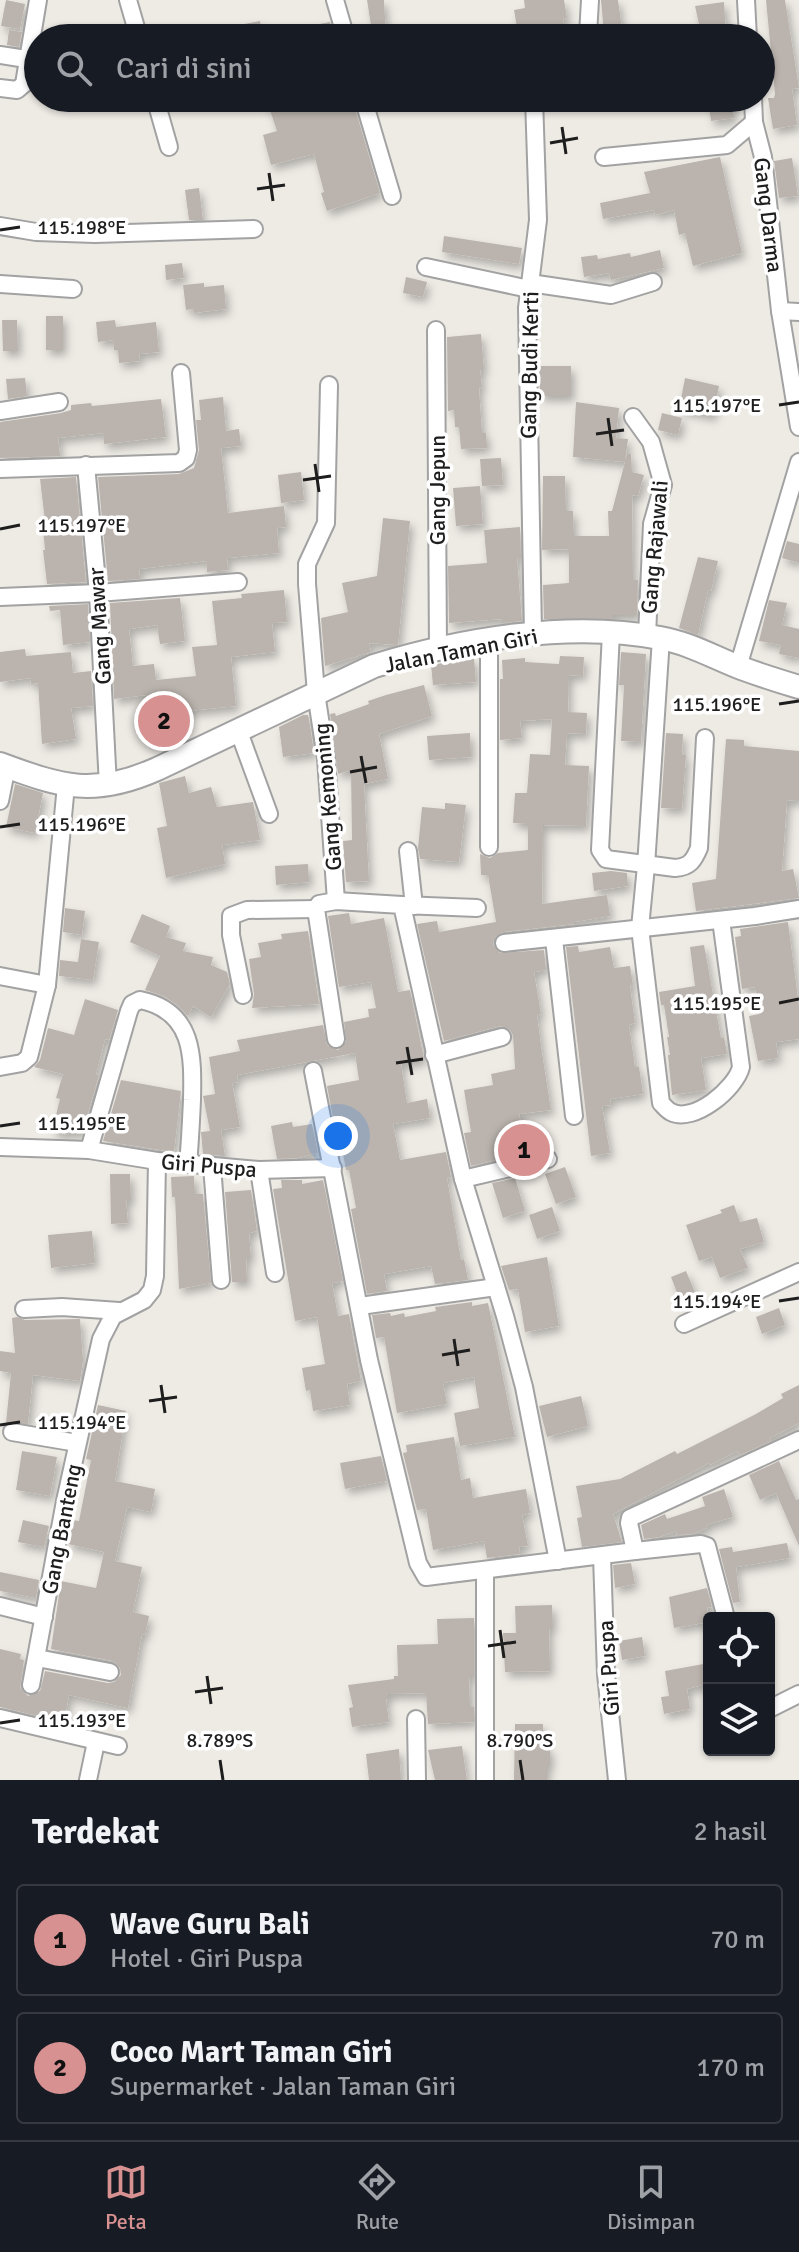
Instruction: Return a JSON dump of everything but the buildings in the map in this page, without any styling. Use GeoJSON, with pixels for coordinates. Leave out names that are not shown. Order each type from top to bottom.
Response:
{"type":"FeatureCollection","features":[{"type":"Feature","properties":{"kind":"street"},"geometry":{"type":"LineString","coordinates":[[33,24],[38,0]]}},
{"type":"Feature","properties":{"kind":"street"},"geometry":{"type":"LineString","coordinates":[[128,0],[135,24]]}},
{"type":"Feature","properties":{"kind":"street"},"geometry":{"type":"LineString","coordinates":[[335,0],[342,24]]}},
{"type":"Feature","properties":{"kind":"street"},"geometry":{"type":"LineString","coordinates":[[589,24],[590,0]]}},
{"type":"Feature","properties":{"kind":"street"},"geometry":{"type":"LineString","coordinates":[[746,0],[747,24]]}},
{"type":"Feature","properties":{"kind":"street"},"geometry":{"type":"LineString","coordinates":[[0,55],[24,59]]}},
{"type":"Feature","properties":{"kind":"street"},"geometry":{"type":"LineString","coordinates":[[0,88],[22,88],[24,74]]}},
{"type":"Feature","properties":{"kind":"street"},"geometry":{"type":"LineString","coordinates":[[159,112],[169,147]]}},
{"type":"Feature","properties":{"kind":"street"},"geometry":{"type":"LineString","coordinates":[[367,112],[392,196]]}},
{"type":"Feature","properties":{"kind":"street","name":"Gang Budi Kerti"},"geometry":{"type":"LineString","coordinates":[[533,633],[528,413],[529,286],[538,220],[534,112]]}},
{"type":"Feature","properties":{"kind":"street","name":"Gang Darma"},"geometry":{"type":"LineString","coordinates":[[754,112],[763,157],[780,311],[799,427]]}},
{"type":"Feature","properties":{"kind":"street"},"geometry":{"type":"LineString","coordinates":[[604,157],[727,145],[754,122]]}},
{"type":"Feature","properties":{"kind":"street"},"geometry":{"type":"LineString","coordinates":[[0,226],[36,232],[95,234],[254,229]]}},
{"type":"Feature","properties":{"kind":"street"},"geometry":{"type":"LineString","coordinates":[[426,267],[529,286],[611,295],[653,282]]}},
{"type":"Feature","properties":{"kind":"street"},"geometry":{"type":"LineString","coordinates":[[0,284],[73,289]]}},
{"type":"Feature","properties":{"kind":"street"},"geometry":{"type":"LineString","coordinates":[[780,311],[799,312]]}},
{"type":"Feature","properties":{"kind":"street","name":"Gang Jepun"},"geometry":{"type":"LineString","coordinates":[[436,330],[438,651]]}},
{"type":"Feature","properties":{"kind":"street"},"geometry":{"type":"LineString","coordinates":[[0,469],[179,463],[186,458],[188,450],[181,373]]}},
{"type":"Feature","properties":{"kind":"street","name":"Gang Kemoning"},"geometry":{"type":"LineString","coordinates":[[329,385],[326,523],[307,564],[336,901]]}},
{"type":"Feature","properties":{"kind":"street"},"geometry":{"type":"LineString","coordinates":[[0,411],[59,402]]}},
{"type":"Feature","properties":{"kind":"street","name":"Gang Rajawali"},"geometry":{"type":"LineString","coordinates":[[633,417],[651,442],[663,485],[652,524],[654,637],[646,866],[640,928],[661,1103],[671,1112],[681,1114],[707,1105],[729,1089],[738,1078],[741,1067],[721,920]]}},
{"type":"Feature","properties":{"kind":"street"},"geometry":{"type":"LineString","coordinates":[[738,667],[799,462]]}},
{"type":"Feature","properties":{"kind":"street","name":"Gang Mawar"},"geometry":{"type":"LineString","coordinates":[[86,465],[98,593],[108,786]]}},
{"type":"Feature","properties":{"kind":"street"},"geometry":{"type":"LineString","coordinates":[[0,597],[238,582]]}},
{"type":"Feature","properties":{"kind":"street","name":"Jalan Taman Giri"},"geometry":{"type":"LineString","coordinates":[[3,765],[82,788],[133,780],[374,666],[410,655],[533,633],[611,633],[654,637],[699,649],[738,667],[799,687]]}},
{"type":"Feature","properties":{"kind":"street"},"geometry":{"type":"LineString","coordinates":[[611,633],[600,850],[606,859],[646,866],[684,867],[695,857],[699,848],[705,738]]}},
{"type":"Feature","properties":{"kind":"street"},"geometry":{"type":"LineString","coordinates":[[489,641],[489,847]]}},
{"type":"Feature","properties":{"kind":"street"},"geometry":{"type":"LineString","coordinates":[[239,732],[269,814]]}},
{"type":"Feature","properties":{"kind":"street"},"geometry":{"type":"LineString","coordinates":[[0,801],[3,765]]}},
{"type":"Feature","properties":{"kind":"street"},"geometry":{"type":"LineString","coordinates":[[0,1067],[22,1063],[29,1057],[47,985],[66,785]]}},
{"type":"Feature","properties":{"kind":"street"},"geometry":{"type":"LineString","coordinates":[[408,851],[408,906],[434,1055],[463,1179],[524,1387],[558,1561]]}},
{"type":"Feature","properties":{"kind":"street"},"geometry":{"type":"LineString","coordinates":[[336,1039],[316,909],[319,904],[336,901],[477,908]]}},
{"type":"Feature","properties":{"kind":"street"},"geometry":{"type":"LineString","coordinates":[[243,995],[231,935],[231,916],[247,910],[316,909]]}},
{"type":"Feature","properties":{"kind":"street"},"geometry":{"type":"LineString","coordinates":[[504,943],[799,909]]}},
{"type":"Feature","properties":{"kind":"street"},"geometry":{"type":"LineString","coordinates":[[554,939],[574,1116]]}},
{"type":"Feature","properties":{"kind":"street"},"geometry":{"type":"LineString","coordinates":[[0,976],[47,985]]}},
{"type":"Feature","properties":{"kind":"street"},"geometry":{"type":"LineString","coordinates":[[89,1150],[129,1011],[132,1004],[140,1000],[149,1002],[181,1024],[187,1034],[193,1064],[188,1164]]}},
{"type":"Feature","properties":{"kind":"street"},"geometry":{"type":"LineString","coordinates":[[434,1055],[502,1037]]}},
{"type":"Feature","properties":{"kind":"street"},"geometry":{"type":"LineString","coordinates":[[313,1071],[382,1419],[418,1563],[426,1577],[701,1544],[707,1546],[724,1612]]}},
{"type":"Feature","properties":{"kind":"street","name":"Giri Puspa"},"geometry":{"type":"LineString","coordinates":[[0,1147],[89,1150],[157,1161],[259,1170],[333,1168]]}},
{"type":"Feature","properties":{"kind":"street"},"geometry":{"type":"LineString","coordinates":[[463,1179],[548,1159]]}},
{"type":"Feature","properties":{"kind":"street","name":"Gang Banteng"},"geometry":{"type":"LineString","coordinates":[[31,1685],[77,1443],[101,1339],[108,1322],[119,1311],[136,1307],[152,1290],[155,1276],[157,1161]]}},
{"type":"Feature","properties":{"kind":"street"},"geometry":{"type":"LineString","coordinates":[[212,1166],[221,1280]]}},
{"type":"Feature","properties":{"kind":"street"},"geometry":{"type":"LineString","coordinates":[[259,1170],[275,1273]]}},
{"type":"Feature","properties":{"kind":"street"},"geometry":{"type":"LineString","coordinates":[[684,1324],[799,1272]]}},
{"type":"Feature","properties":{"kind":"street"},"geometry":{"type":"LineString","coordinates":[[360,1306],[496,1287]]}},
{"type":"Feature","properties":{"kind":"street"},"geometry":{"type":"LineString","coordinates":[[24,1309],[62,1307],[119,1311]]}},
{"type":"Feature","properties":{"kind":"street"},"geometry":{"type":"LineString","coordinates":[[12,1432],[77,1443]]}},
{"type":"Feature","properties":{"kind":"street"},"geometry":{"type":"LineString","coordinates":[[635,1551],[630,1518],[799,1440]]}},
{"type":"Feature","properties":{"kind":"street","name":"Giri Puspa"},"geometry":{"type":"LineString","coordinates":[[602,1556],[606,1674],[617,1780]]}},
{"type":"Feature","properties":{"kind":"street"},"geometry":{"type":"LineString","coordinates":[[485,1571],[485,1780]]}},
{"type":"Feature","properties":{"kind":"street"},"geometry":{"type":"LineString","coordinates":[[0,1606],[44,1617]]}},
{"type":"Feature","properties":{"kind":"street"},"geometry":{"type":"LineString","coordinates":[[37,1658],[110,1672]]}},
{"type":"Feature","properties":{"kind":"street"},"geometry":{"type":"LineString","coordinates":[[775,1706],[799,1694]]}},
{"type":"Feature","properties":{"kind":"street"},"geometry":{"type":"LineString","coordinates":[[0,1718],[118,1746]]}},
{"type":"Feature","properties":{"kind":"street"},"geometry":{"type":"LineString","coordinates":[[416,1719],[417,1780]]}},
{"type":"Feature","properties":{"kind":"street"},"geometry":{"type":"LineString","coordinates":[[88,1780],[96,1742]]}},
{"type":"Feature","properties":{"kind":"place","name":"Coco Mart Taman Giri"},"geometry":{"type":"Point","coordinates":[164,721]}},
{"type":"Feature","properties":{"kind":"place","name":"Wave Guru Bali"},"geometry":{"type":"Point","coordinates":[524,1150]}}]}
